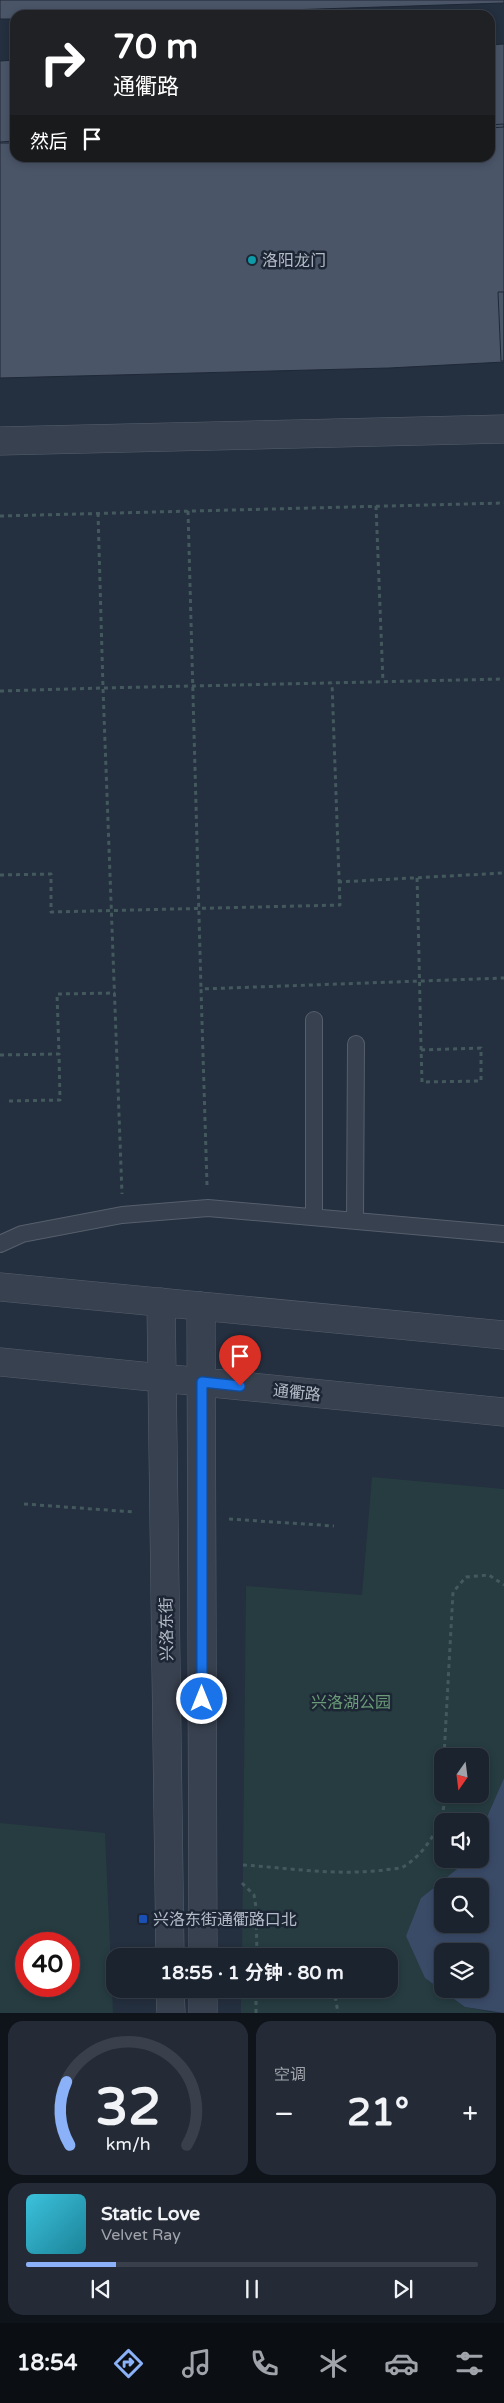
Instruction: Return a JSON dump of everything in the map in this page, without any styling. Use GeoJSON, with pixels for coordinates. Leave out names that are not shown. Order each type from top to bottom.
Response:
{"type":"FeatureCollection","features":[{"type":"Feature","properties":{"kind":"street"},"geometry":{"type":"LineString","coordinates":[[0,442],[504,429]]}},
{"type":"Feature","properties":{"kind":"street"},"geometry":{"type":"LineString","coordinates":[[0,1287],[504,1335]]}},
{"type":"Feature","properties":{"kind":"street","name":"兴洛东街"},"geometry":{"type":"LineString","coordinates":[[161,1302],[170,1948]]}},
{"type":"Feature","properties":{"kind":"street"},"geometry":{"type":"LineString","coordinates":[[201,1306],[203,1948]]}},
{"type":"Feature","properties":{"kind":"street","name":"通衢路"},"geometry":{"type":"LineString","coordinates":[[0,1362],[504,1412]]}},
{"type":"Feature","properties":{"kind":"street"},"geometry":{"type":"LineString","coordinates":[[170,1998],[171,2013]]}},
{"type":"Feature","properties":{"kind":"street"},"geometry":{"type":"LineString","coordinates":[[203,1998],[203,2013]]}},
{"type":"Feature","properties":{"kind":"lane"},"geometry":{"type":"LineString","coordinates":[[314,1020],[314,1217]]}},
{"type":"Feature","properties":{"kind":"lane"},"geometry":{"type":"LineString","coordinates":[[355,1220],[356,1044]]}},
{"type":"Feature","properties":{"kind":"lane"},"geometry":{"type":"LineString","coordinates":[[0,1244],[22,1234],[122,1215],[208,1208],[504,1234]]}},
{"type":"Feature","properties":{"kind":"path"},"geometry":{"type":"LineString","coordinates":[[0,516],[504,503]]}},
{"type":"Feature","properties":{"kind":"path"},"geometry":{"type":"LineString","coordinates":[[376,506],[383,682]]}},
{"type":"Feature","properties":{"kind":"path"},"geometry":{"type":"LineString","coordinates":[[188,511],[201,989]]}},
{"type":"Feature","properties":{"kind":"path"},"geometry":{"type":"LineString","coordinates":[[98,513],[122,1215]]}},
{"type":"Feature","properties":{"kind":"path"},"geometry":{"type":"LineString","coordinates":[[0,691],[504,679]]}},
{"type":"Feature","properties":{"kind":"path"},"geometry":{"type":"LineString","coordinates":[[0,875],[50,874],[51,912],[340,905],[332,683]]}},
{"type":"Feature","properties":{"kind":"path"},"geometry":{"type":"LineString","coordinates":[[338,882],[504,873]]}},
{"type":"Feature","properties":{"kind":"path"},"geometry":{"type":"LineString","coordinates":[[417,878],[421,1050],[422,1082],[481,1081],[481,1048],[421,1050]]}},
{"type":"Feature","properties":{"kind":"path"},"geometry":{"type":"LineString","coordinates":[[9,1101],[60,1100],[57,994],[115,992]]}},
{"type":"Feature","properties":{"kind":"path"},"geometry":{"type":"LineString","coordinates":[[0,1055],[59,1054]]}},
{"type":"Feature","properties":{"kind":"path"},"geometry":{"type":"LineString","coordinates":[[24,1504],[134,1512]]}},
{"type":"Feature","properties":{"kind":"path"},"geometry":{"type":"LineString","coordinates":[[228,1519],[334,1526]]}},
{"type":"Feature","properties":{"kind":"path"},"geometry":{"type":"LineString","coordinates":[[444,1748],[453,1592],[466,1578],[489,1575],[504,1585]]}},
{"type":"Feature","properties":{"kind":"path"},"geometry":{"type":"LineString","coordinates":[[243,1865],[358,1873],[402,1867],[428,1844],[439,1824],[445,1803]]}},
{"type":"Feature","properties":{"kind":"path"},"geometry":{"type":"LineString","coordinates":[[242,1883],[254,1895],[257,1948]]}},
{"type":"Feature","properties":{"kind":"path"},"geometry":{"type":"LineString","coordinates":[[256,1998],[256,2013]]}},
{"type":"Feature","properties":{"kind":"path"},"geometry":{"type":"LineString","coordinates":[[336,1998],[338,2013]]}},
{"type":"Feature","properties":{"kind":"green space","name":"兴洛湖公园"},"geometry":{"type":"Polygon","coordinates":[[[372,1477],[504,1489],[504,1778],[489,1813],[434,1813],[434,1868],[458,1868],[446,1878],[434,1878],[434,1888],[421,1898],[425,1978],[434,1985],[434,1998],[453,1998],[465,2007],[496,2013],[241,2013],[241,1998],[398,1998],[398,1948],[242,1948],[246,1586],[362,1595],[372,1477]]]}},
{"type":"Feature","properties":{"kind":"green space"},"geometry":{"type":"Polygon","coordinates":[[[0,1823],[105,1833],[110,1948],[106,1948],[106,1998],[112,1998],[113,2013],[0,2013],[0,1823]]]}},
{"type":"Feature","properties":{"kind":"water"},"geometry":{"type":"Polygon","coordinates":[[[504,1778],[504,2013],[465,2007],[453,1998],[489,1998],[489,1943],[434,1943],[434,1985],[425,1978],[406,1936],[421,1898],[434,1888],[434,1933],[489,1933],[489,1878],[446,1878],[458,1868],[489,1868],[489,1813],[504,1778]]]}},
{"type":"Feature","properties":{"kind":"building"},"geometry":{"type":"Polygon","coordinates":[[[0,0],[504,0],[504,3],[288,10],[10,10],[10,19],[0,19],[0,0]]]}},
{"type":"Feature","properties":{"kind":"building"},"geometry":{"type":"Polygon","coordinates":[[[504,44],[504,127],[495,128],[495,45],[504,44]]]}},
{"type":"Feature","properties":{"kind":"building"},"geometry":{"type":"Polygon","coordinates":[[[10,60],[10,143],[0,143],[0,61],[10,60]]]}},
{"type":"Feature","properties":{"kind":"building","name":"洛阳龙门"},"geometry":{"type":"Polygon","coordinates":[[[504,124],[504,362],[389,368],[0,378],[0,142],[10,141],[10,162],[495,162],[495,125],[504,124]]]}},
{"type":"Feature","properties":{"kind":"building"},"geometry":{"type":"Polygon","coordinates":[[[498,292],[504,292],[504,361],[501,361],[498,292]]]}},
{"type":"Feature","properties":{"kind":"place","name":"洛阳龙门"},"geometry":{"type":"Point","coordinates":[252,260]}},
{"type":"Feature","properties":{"kind":"place","name":"兴洛东街通衢路口北"},"geometry":{"type":"Point","coordinates":[143,1919]}},
{"type":"Feature","properties":{"kind":"route"},"geometry":{"type":"LineString","coordinates":[[202,1699],[202,1382],[240,1386]]}}]}
